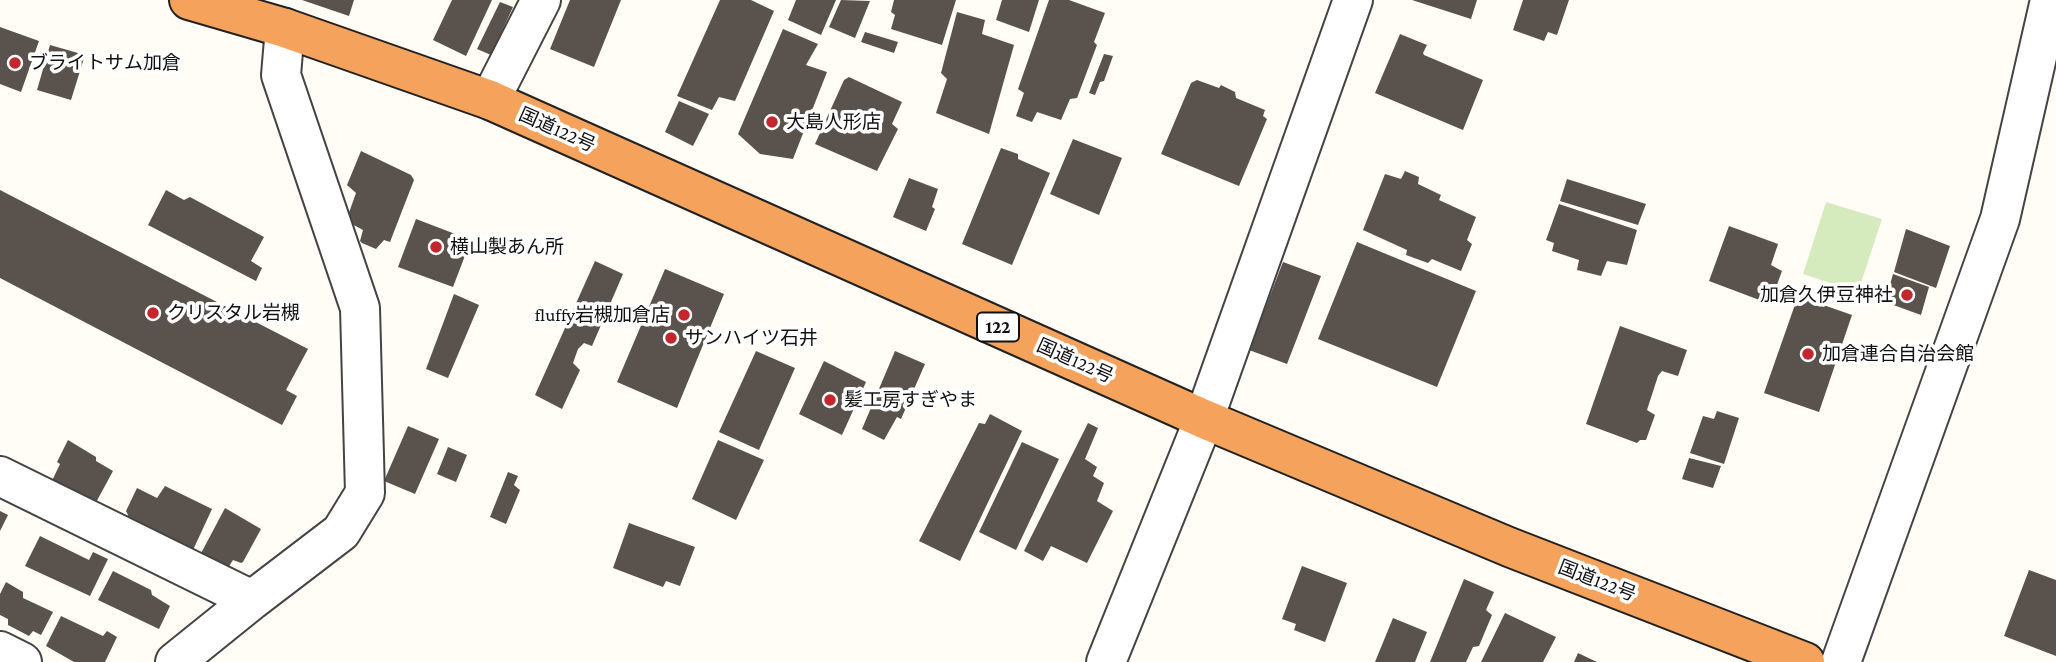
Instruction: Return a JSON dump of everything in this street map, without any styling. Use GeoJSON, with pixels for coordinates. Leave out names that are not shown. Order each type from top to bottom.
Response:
{"type":"FeatureCollection","features":[{"type":"Feature","properties":{"kind":"highway","name":"国道122号"},"geometry":{"type":"LineString","coordinates":[[189,0],[285,28],[490,100],[1204,418],[1509,547],[1805,662]]}},
{"type":"Feature","properties":{"kind":"street"},"geometry":{"type":"LineString","coordinates":[[490,100],[541,0]]}},
{"type":"Feature","properties":{"kind":"street"},"geometry":{"type":"LineString","coordinates":[[1106,662],[1204,418],[1353,0]]}},
{"type":"Feature","properties":{"kind":"street"},"geometry":{"type":"LineString","coordinates":[[1842,662],[2000,219],[2050,0]]}},
{"type":"Feature","properties":{"kind":"street"},"geometry":{"type":"LineString","coordinates":[[175,662],[341,532],[365,493],[360,308],[281,75],[285,28]]}},
{"type":"Feature","properties":{"kind":"street"},"geometry":{"type":"LineString","coordinates":[[0,476],[252,600]]}},
{"type":"Feature","properties":{"kind":"street"},"geometry":{"type":"LineString","coordinates":[[0,651],[22,662]]}},
{"type":"Feature","properties":{"kind":"green space"},"geometry":{"type":"Polygon","coordinates":[[[1826,202],[1882,219],[1858,292],[1803,274],[1826,202]]]}},
{"type":"Feature","properties":{"kind":"building"},"geometry":{"type":"Polygon","coordinates":[[[302,0],[354,0],[349,16],[302,0]]]}},
{"type":"Feature","properties":{"kind":"building"},"geometry":{"type":"Polygon","coordinates":[[[452,0],[492,0],[466,56],[433,40],[452,0]]]}},
{"type":"Feature","properties":{"kind":"building"},"geometry":{"type":"Polygon","coordinates":[[[570,0],[621,0],[594,67],[550,49],[570,0]]]}},
{"type":"Feature","properties":{"kind":"building"},"geometry":{"type":"Polygon","coordinates":[[[720,0],[751,0],[774,11],[735,101],[719,97],[712,110],[677,96],[720,0]]]}},
{"type":"Feature","properties":{"kind":"building"},"geometry":{"type":"Polygon","coordinates":[[[796,0],[836,0],[821,35],[788,20],[796,0]]]}},
{"type":"Feature","properties":{"kind":"building"},"geometry":{"type":"Polygon","coordinates":[[[841,0],[870,1],[855,38],[829,27],[841,0]]]}},
{"type":"Feature","properties":{"kind":"building"},"geometry":{"type":"Polygon","coordinates":[[[894,0],[956,0],[942,45],[891,29],[895,15],[891,12],[894,0]]]}},
{"type":"Feature","properties":{"kind":"building"},"geometry":{"type":"Polygon","coordinates":[[[1002,0],[1039,0],[1029,32],[996,20],[1002,0]]]}},
{"type":"Feature","properties":{"kind":"building"},"geometry":{"type":"Polygon","coordinates":[[[1049,0],[1069,0],[1105,13],[1094,42],[1097,45],[1077,98],[1070,99],[1061,120],[1037,112],[1032,122],[1016,116],[1024,93],[1018,89],[1049,0]]]}},
{"type":"Feature","properties":{"kind":"building"},"geometry":{"type":"Polygon","coordinates":[[[1412,0],[1477,0],[1471,19],[1412,0]]]}},
{"type":"Feature","properties":{"kind":"building"},"geometry":{"type":"Polygon","coordinates":[[[1523,0],[1569,0],[1557,35],[1548,32],[1544,41],[1513,30],[1523,0]]]}},
{"type":"Feature","properties":{"kind":"building"},"geometry":{"type":"Polygon","coordinates":[[[500,2],[513,7],[491,55],[477,49],[500,2]]]}},
{"type":"Feature","properties":{"kind":"building"},"geometry":{"type":"Polygon","coordinates":[[[957,12],[985,20],[982,34],[1014,45],[989,134],[936,113],[947,79],[941,73],[957,12]]]}},
{"type":"Feature","properties":{"kind":"building","name":"ブライトサム加倉"},"geometry":{"type":"Polygon","coordinates":[[[0,27],[39,41],[21,92],[0,84],[0,27]]]}},
{"type":"Feature","properties":{"kind":"building"},"geometry":{"type":"Polygon","coordinates":[[[783,29],[818,44],[806,65],[827,72],[793,159],[760,154],[738,134],[783,29]]]}},
{"type":"Feature","properties":{"kind":"building"},"geometry":{"type":"Polygon","coordinates":[[[865,32],[898,42],[894,53],[861,42],[865,32]]]}},
{"type":"Feature","properties":{"kind":"building"},"geometry":{"type":"Polygon","coordinates":[[[1400,34],[1427,45],[1424,55],[1483,80],[1463,130],[1375,93],[1400,34]]]}},
{"type":"Feature","properties":{"kind":"building"},"geometry":{"type":"Polygon","coordinates":[[[50,45],[85,55],[71,100],[37,90],[50,45]]]}},
{"type":"Feature","properties":{"kind":"building"},"geometry":{"type":"Polygon","coordinates":[[[1104,54],[1113,56],[1104,81],[1100,82],[1095,95],[1089,93],[1104,54]]]}},
{"type":"Feature","properties":{"kind":"building"},"geometry":{"type":"Polygon","coordinates":[[[849,77],[902,102],[892,124],[898,129],[877,171],[815,144],[844,80],[849,77]]]}},
{"type":"Feature","properties":{"kind":"building"},"geometry":{"type":"Polygon","coordinates":[[[1197,80],[1219,88],[1221,85],[1235,92],[1236,98],[1265,110],[1263,116],[1267,119],[1239,186],[1161,154],[1191,83],[1197,80]]]}},
{"type":"Feature","properties":{"kind":"building"},"geometry":{"type":"Polygon","coordinates":[[[679,101],[709,114],[693,146],[665,132],[679,101]]]}},
{"type":"Feature","properties":{"kind":"building"},"geometry":{"type":"Polygon","coordinates":[[[1073,139],[1122,158],[1099,215],[1050,194],[1073,139]]]}},
{"type":"Feature","properties":{"kind":"building"},"geometry":{"type":"Polygon","coordinates":[[[1001,148],[1018,154],[1018,159],[1050,173],[1012,265],[962,244],[1001,148]]]}},
{"type":"Feature","properties":{"kind":"building"},"geometry":{"type":"Polygon","coordinates":[[[361,151],[411,175],[414,180],[390,242],[384,240],[376,249],[362,243],[360,241],[363,230],[346,221],[356,193],[347,185],[361,151]]]}},
{"type":"Feature","properties":{"kind":"building"},"geometry":{"type":"Polygon","coordinates":[[[1405,171],[1419,177],[1418,184],[1441,195],[1439,200],[1476,217],[1467,240],[1472,244],[1461,271],[1432,259],[1428,263],[1406,255],[1407,250],[1363,230],[1385,174],[1401,179],[1405,171]]]}},
{"type":"Feature","properties":{"kind":"building"},"geometry":{"type":"Polygon","coordinates":[[[909,178],[938,189],[932,207],[935,209],[926,231],[893,217],[909,178]]]}},
{"type":"Feature","properties":{"kind":"building"},"geometry":{"type":"Polygon","coordinates":[[[1567,179],[1646,204],[1638,225],[1560,201],[1567,179]]]}},
{"type":"Feature","properties":{"kind":"building","name":"クリスタル岩槻"},"geometry":{"type":"Polygon","coordinates":[[[0,190],[308,349],[286,390],[297,396],[282,425],[0,278],[0,190]]]}},
{"type":"Feature","properties":{"kind":"building"},"geometry":{"type":"Polygon","coordinates":[[[166,190],[184,200],[190,197],[264,237],[251,261],[262,268],[256,281],[148,225],[166,190]]]}},
{"type":"Feature","properties":{"kind":"building"},"geometry":{"type":"Polygon","coordinates":[[[1559,204],[1637,230],[1627,265],[1607,261],[1601,276],[1577,270],[1579,260],[1552,251],[1554,243],[1546,240],[1559,204]]]}},
{"type":"Feature","properties":{"kind":"building"},"geometry":{"type":"Polygon","coordinates":[[[416,219],[471,240],[453,287],[398,267],[416,219]]]}},
{"type":"Feature","properties":{"kind":"building"},"geometry":{"type":"Polygon","coordinates":[[[1729,226],[1778,244],[1771,265],[1782,271],[1770,304],[1709,281],[1729,226]]]}},
{"type":"Feature","properties":{"kind":"building"},"geometry":{"type":"Polygon","coordinates":[[[1906,229],[1950,246],[1936,288],[1894,272],[1906,229]]]}},
{"type":"Feature","properties":{"kind":"building"},"geometry":{"type":"Polygon","coordinates":[[[1357,242],[1476,291],[1437,387],[1318,339],[1357,242]]]}},
{"type":"Feature","properties":{"kind":"building"},"geometry":{"type":"Polygon","coordinates":[[[595,261],[623,274],[592,346],[584,343],[578,349],[573,363],[580,370],[562,409],[535,395],[595,261]]]}},
{"type":"Feature","properties":{"kind":"building"},"geometry":{"type":"Polygon","coordinates":[[[1283,262],[1321,276],[1287,364],[1249,350],[1283,262]]]}},
{"type":"Feature","properties":{"kind":"building","name":"サンハイツ石井"},"geometry":{"type":"Polygon","coordinates":[[[665,269],[724,294],[677,408],[617,382],[665,269]]]}},
{"type":"Feature","properties":{"kind":"building","name":"加倉久伊豆神社"},"geometry":{"type":"Polygon","coordinates":[[[1893,274],[1929,287],[1921,315],[1885,302],[1893,274]]]}},
{"type":"Feature","properties":{"kind":"building"},"geometry":{"type":"Polygon","coordinates":[[[454,294],[479,305],[448,378],[426,369],[454,294]]]}},
{"type":"Feature","properties":{"kind":"building","name":"加倉連合自治会館"},"geometry":{"type":"Polygon","coordinates":[[[1798,296],[1852,315],[1819,412],[1764,393],[1798,296]]]}},
{"type":"Feature","properties":{"kind":"building"},"geometry":{"type":"Polygon","coordinates":[[[1620,326],[1687,350],[1678,376],[1662,371],[1658,376],[1647,410],[1655,415],[1646,440],[1637,443],[1586,424],[1620,326]]]}},
{"type":"Feature","properties":{"kind":"building"},"geometry":{"type":"Polygon","coordinates":[[[756,351],[795,368],[759,450],[719,432],[756,351]]]}},
{"type":"Feature","properties":{"kind":"building"},"geometry":{"type":"Polygon","coordinates":[[[895,351],[925,364],[901,419],[897,417],[884,440],[862,429],[895,351]]]}},
{"type":"Feature","properties":{"kind":"building"},"geometry":{"type":"Polygon","coordinates":[[[824,361],[866,382],[842,435],[799,414],[824,361]]]}},
{"type":"Feature","properties":{"kind":"building"},"geometry":{"type":"Polygon","coordinates":[[[1717,411],[1739,418],[1724,464],[1690,453],[1703,416],[1714,419],[1717,411]]]}},
{"type":"Feature","properties":{"kind":"building"},"geometry":{"type":"Polygon","coordinates":[[[990,414],[1022,431],[960,561],[919,541],[979,423],[985,424],[990,414]]]}},
{"type":"Feature","properties":{"kind":"building"},"geometry":{"type":"Polygon","coordinates":[[[1088,423],[1098,428],[1085,459],[1097,467],[1093,476],[1104,483],[1097,501],[1113,511],[1087,563],[1051,546],[1043,561],[1024,551],[1088,423]]]}},
{"type":"Feature","properties":{"kind":"building"},"geometry":{"type":"Polygon","coordinates":[[[408,426],[439,439],[415,494],[384,481],[408,426]]]}},
{"type":"Feature","properties":{"kind":"building"},"geometry":{"type":"Polygon","coordinates":[[[68,440],[113,471],[93,508],[50,485],[68,440]]]}},
{"type":"Feature","properties":{"kind":"building"},"geometry":{"type":"Polygon","coordinates":[[[718,440],[764,460],[736,520],[692,499],[718,440]]]}},
{"type":"Feature","properties":{"kind":"building"},"geometry":{"type":"Polygon","coordinates":[[[1022,442],[1059,459],[1016,550],[979,532],[1022,442]]]}},
{"type":"Feature","properties":{"kind":"building"},"geometry":{"type":"Polygon","coordinates":[[[448,447],[467,455],[456,482],[437,474],[448,447]]]}},
{"type":"Feature","properties":{"kind":"building"},"geometry":{"type":"Polygon","coordinates":[[[1689,458],[1721,466],[1713,488],[1682,479],[1689,458]]]}},
{"type":"Feature","properties":{"kind":"building"},"geometry":{"type":"Polygon","coordinates":[[[508,472],[518,476],[514,485],[520,490],[506,524],[490,517],[508,472]]]}},
{"type":"Feature","properties":{"kind":"building"},"geometry":{"type":"Polygon","coordinates":[[[165,486],[212,509],[193,550],[124,523],[128,515],[126,511],[137,488],[157,498],[165,486]]]}},
{"type":"Feature","properties":{"kind":"building"},"geometry":{"type":"Polygon","coordinates":[[[225,508],[261,529],[243,562],[233,560],[224,574],[198,559],[225,508]]]}},
{"type":"Feature","properties":{"kind":"building"},"geometry":{"type":"Polygon","coordinates":[[[0,511],[8,515],[0,531],[0,511]]]}},
{"type":"Feature","properties":{"kind":"building"},"geometry":{"type":"Polygon","coordinates":[[[629,523],[695,547],[680,586],[666,581],[663,587],[613,568],[629,523]]]}},
{"type":"Feature","properties":{"kind":"building"},"geometry":{"type":"Polygon","coordinates":[[[40,536],[89,560],[93,552],[108,559],[90,596],[25,566],[40,536]]]}},
{"type":"Feature","properties":{"kind":"building"},"geometry":{"type":"Polygon","coordinates":[[[1302,566],[1347,583],[1325,642],[1294,630],[1296,624],[1282,619],[1302,566]]]}},
{"type":"Feature","properties":{"kind":"building"},"geometry":{"type":"Polygon","coordinates":[[[2029,570],[2056,580],[2056,656],[2004,636],[2029,570]]]}},
{"type":"Feature","properties":{"kind":"building"},"geometry":{"type":"Polygon","coordinates":[[[113,571],[151,590],[152,595],[170,606],[159,629],[98,600],[113,571]]]}},
{"type":"Feature","properties":{"kind":"building"},"geometry":{"type":"Polygon","coordinates":[[[1464,579],[1494,592],[1486,610],[1492,615],[1479,646],[1473,647],[1466,662],[1430,662],[1464,579]]]}},
{"type":"Feature","properties":{"kind":"building"},"geometry":{"type":"Polygon","coordinates":[[[6,582],[23,592],[23,598],[53,612],[41,635],[33,631],[29,636],[8,625],[8,619],[0,615],[0,594],[6,582]]]}},
{"type":"Feature","properties":{"kind":"building"},"geometry":{"type":"Polygon","coordinates":[[[1505,613],[1556,637],[1543,662],[1481,662],[1505,613]]]}},
{"type":"Feature","properties":{"kind":"building"},"geometry":{"type":"Polygon","coordinates":[[[61,616],[103,636],[107,631],[117,637],[105,662],[74,662],[46,646],[61,616]]]}},
{"type":"Feature","properties":{"kind":"building"},"geometry":{"type":"Polygon","coordinates":[[[1393,618],[1427,632],[1415,662],[1375,662],[1393,618]]]}},
{"type":"Feature","properties":{"kind":"building"},"geometry":{"type":"Polygon","coordinates":[[[1578,653],[1597,662],[1574,662],[1578,653]]]}},
{"type":"Feature","properties":{"kind":"place","name":"ブライトサム加倉"},"geometry":{"type":"Point","coordinates":[15,63]}},
{"type":"Feature","properties":{"kind":"place","name":"大島人形店"},"geometry":{"type":"Point","coordinates":[772,122]}},
{"type":"Feature","properties":{"kind":"place","name":"横山製あん所"},"geometry":{"type":"Point","coordinates":[436,247]}},
{"type":"Feature","properties":{"kind":"place","name":"加倉久伊豆神社"},"geometry":{"type":"Point","coordinates":[1907,295]}},
{"type":"Feature","properties":{"kind":"place","name":"クリスタル岩槻"},"geometry":{"type":"Point","coordinates":[153,313]}},
{"type":"Feature","properties":{"kind":"place","name":"fluffy岩槻加倉店"},"geometry":{"type":"Point","coordinates":[684,315]}},
{"type":"Feature","properties":{"kind":"place","name":"サンハイツ石井"},"geometry":{"type":"Point","coordinates":[671,338]}},
{"type":"Feature","properties":{"kind":"place","name":"加倉連合自治会館"},"geometry":{"type":"Point","coordinates":[1808,354]}},
{"type":"Feature","properties":{"kind":"place","name":"髪工房すぎやま"},"geometry":{"type":"Point","coordinates":[830,400]}}]}
